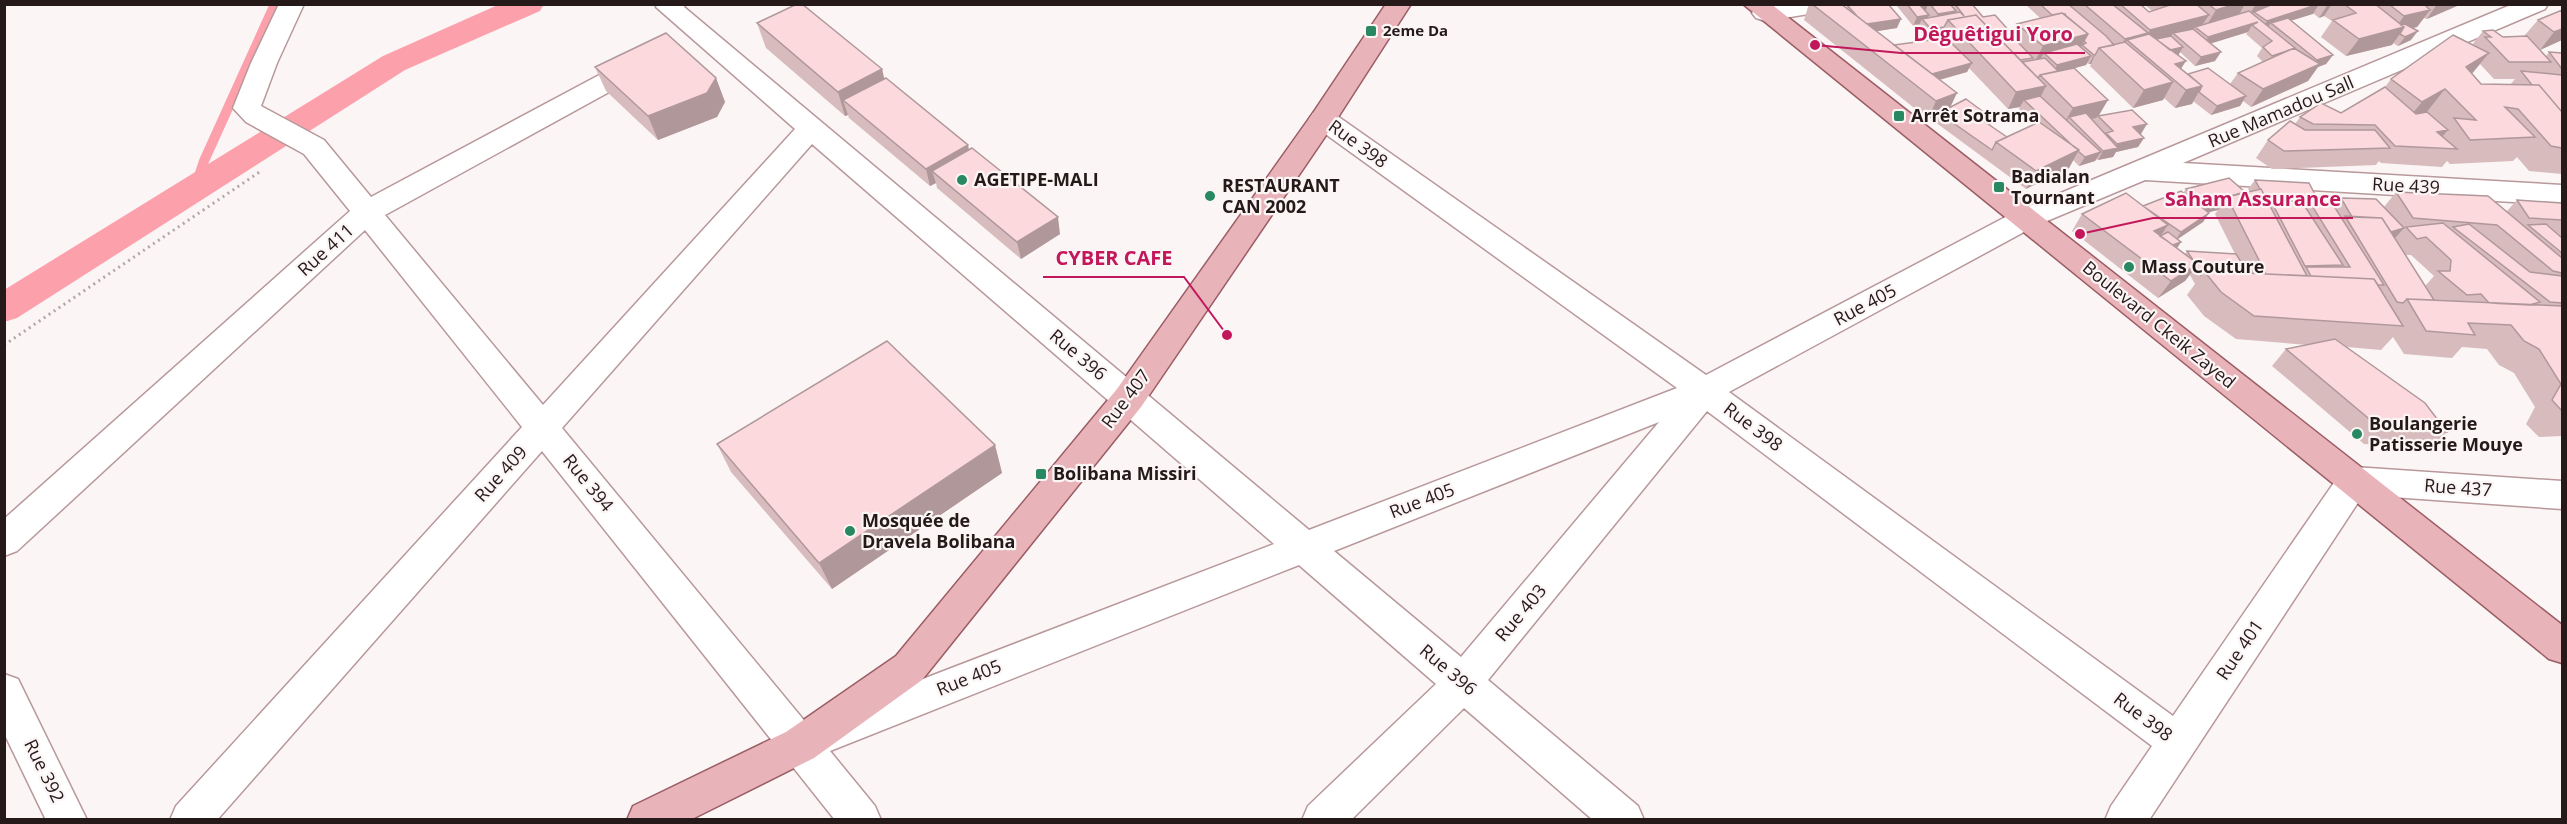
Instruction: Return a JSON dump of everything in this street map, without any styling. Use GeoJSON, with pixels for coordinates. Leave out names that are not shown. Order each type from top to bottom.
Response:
{"type":"FeatureCollection","features":[{"type":"Feature","properties":{"kind":"main road","name":"Rue 407"},"geometry":{"type":"LineString","coordinates":[[647,819],[800,745],[909,668],[1129,398],[1323,119],[1399,4]]}},
{"type":"Feature","properties":{"kind":"main road","name":"Boulevard Ckeik Zayed"},"geometry":{"type":"LineString","coordinates":[[1760,8],[2562,647]]}},
{"type":"Feature","properties":{"kind":"street","name":"Rue 394"},"geometry":{"type":"LineString","coordinates":[[292,4],[264,63],[247,108],[256,116],[314,147],[861,819]]}},
{"type":"Feature","properties":{"kind":"street"},"geometry":{"type":"LineString","coordinates":[[1760,8],[1821,4]]}},
{"type":"Feature","properties":{"kind":"street","name":"Rue Mamadou Sall"},"geometry":{"type":"LineString","coordinates":[[2025,219],[2536,4]]}},
{"type":"Feature","properties":{"kind":"street","name":"Rue 396"},"geometry":{"type":"LineString","coordinates":[[672,6],[699,33],[1624,819]]}},
{"type":"Feature","properties":{"kind":"street","name":"Rue 411"},"geometry":{"type":"LineString","coordinates":[[4,541],[368,212],[699,33]]}},
{"type":"Feature","properties":{"kind":"street","name":"Rue 398"},"geometry":{"type":"LineString","coordinates":[[1323,119],[1704,391],[2178,742]]}},
{"type":"Feature","properties":{"kind":"street","name":"Rue 409"},"geometry":{"type":"LineString","coordinates":[[190,819],[812,128]]}},
{"type":"Feature","properties":{"kind":"street","name":"Rue 439"},"geometry":{"type":"LineString","coordinates":[[2142,171],[2562,195]]}},
{"type":"Feature","properties":{"kind":"street","name":"Rue 405"},"geometry":{"type":"LineString","coordinates":[[800,745],[1303,546],[1704,391],[2025,219]]}},
{"type":"Feature","properties":{"kind":"street","name":"Rue 403"},"geometry":{"type":"LineString","coordinates":[[1322,819],[1463,683],[1704,391]]}},
{"type":"Feature","properties":{"kind":"street","name":"Rue 437"},"geometry":{"type":"LineString","coordinates":[[2354,481],[2562,495]]}},
{"type":"Feature","properties":{"kind":"street","name":"Rue 401"},"geometry":{"type":"LineString","coordinates":[[2126,819],[2354,481]]}},
{"type":"Feature","properties":{"kind":"street","name":"Rue 392"},"geometry":{"type":"LineString","coordinates":[[4,691],[67,819]]}},
{"type":"Feature","properties":{"kind":"path"},"geometry":{"type":"LineString","coordinates":[[4,345],[261,171]]}},
{"type":"Feature","properties":{"kind":"building"},"geometry":{"type":"Polygon","coordinates":[[[797,4],[802,4],[882,69],[838,92],[757,23],[797,4]]]}},
{"type":"Feature","properties":{"kind":"building"},"geometry":{"type":"Polygon","coordinates":[[[1812,4],[1841,4],[1957,93],[1936,101],[1812,4]]]}},
{"type":"Feature","properties":{"kind":"building"},"geometry":{"type":"Polygon","coordinates":[[[1888,4],[1901,19],[1867,24],[1847,5],[1888,4]]]}},
{"type":"Feature","properties":{"kind":"building"},"geometry":{"type":"Polygon","coordinates":[[[1907,4],[1923,4],[1920,5],[1929,15],[1917,17],[1907,4]]]}},
{"type":"Feature","properties":{"kind":"building"},"geometry":{"type":"Polygon","coordinates":[[[1930,4],[1950,4],[1956,11],[1938,14],[1930,4]]]}},
{"type":"Feature","properties":{"kind":"building"},"geometry":{"type":"Polygon","coordinates":[[[1955,4],[1972,4],[1983,17],[1995,15],[2012,34],[1997,37],[1976,15],[1948,20],[1944,27],[1931,29],[1922,19],[1960,12],[1964,16],[1955,4]]]}},
{"type":"Feature","properties":{"kind":"building"},"geometry":{"type":"Polygon","coordinates":[[[2040,4],[2068,4],[2114,45],[2099,48],[2094,55],[2082,45],[2086,43],[2084,41],[2088,34],[2064,14],[2052,15],[2040,4]]]}},
{"type":"Feature","properties":{"kind":"building"},"geometry":{"type":"Polygon","coordinates":[[[2084,4],[2112,4],[2148,33],[2125,39],[2084,4]]]}},
{"type":"Feature","properties":{"kind":"building"},"geometry":{"type":"Polygon","coordinates":[[[2120,4],[2140,4],[2149,12],[2173,4],[2196,4],[2209,15],[2150,30],[2120,4]]]}},
{"type":"Feature","properties":{"kind":"building"},"geometry":{"type":"Polygon","coordinates":[[[2208,4],[2236,4],[2216,10],[2208,4]]]}},
{"type":"Feature","properties":{"kind":"building"},"geometry":{"type":"Polygon","coordinates":[[[2273,4],[2319,4],[2267,21],[2254,12],[2273,4]]]}},
{"type":"Feature","properties":{"kind":"building"},"geometry":{"type":"Polygon","coordinates":[[[2344,4],[2375,4],[2404,27],[2359,39],[2333,20],[2356,13],[2344,4]]]}},
{"type":"Feature","properties":{"kind":"building"},"geometry":{"type":"Polygon","coordinates":[[[2424,4],[2430,10],[2404,16],[2390,5],[2424,4]]]}},
{"type":"Feature","properties":{"kind":"building"},"geometry":{"type":"Polygon","coordinates":[[[2562,10],[2562,29],[2554,32],[2538,20],[2562,10]]]}},
{"type":"Feature","properties":{"kind":"building"},"geometry":{"type":"Polygon","coordinates":[[[2249,11],[2295,48],[2272,56],[2263,47],[2272,41],[2252,25],[2258,22],[2208,37],[2195,27],[2249,11]]]}},
{"type":"Feature","properties":{"kind":"building"},"geometry":{"type":"Polygon","coordinates":[[[2062,13],[2088,34],[2043,46],[2017,24],[2062,13]]]}},
{"type":"Feature","properties":{"kind":"building"},"geometry":{"type":"Polygon","coordinates":[[[1976,15],[2046,86],[2016,92],[1948,20],[1976,15]]]}},
{"type":"Feature","properties":{"kind":"building"},"geometry":{"type":"Polygon","coordinates":[[[2288,18],[2333,55],[2317,60],[2271,23],[2288,18]]]}},
{"type":"Feature","properties":{"kind":"building"},"geometry":{"type":"Polygon","coordinates":[[[2405,24],[2418,31],[2405,37],[2400,34],[2404,27],[2401,25],[2405,24]]]}},
{"type":"Feature","properties":{"kind":"building"},"geometry":{"type":"Polygon","coordinates":[[[2193,29],[2221,52],[2201,57],[2173,33],[2193,29]]]}},
{"type":"Feature","properties":{"kind":"building"},"geometry":{"type":"Polygon","coordinates":[[[2493,30],[2503,37],[2527,36],[2551,62],[2509,62],[2485,37],[2491,37],[2483,31],[2493,30]]]}},
{"type":"Feature","properties":{"kind":"building"},"geometry":{"type":"Polygon","coordinates":[[[666,33],[716,78],[707,93],[648,116],[595,67],[666,33]]]}},
{"type":"Feature","properties":{"kind":"building"},"geometry":{"type":"Polygon","coordinates":[[[2149,34],[2186,61],[2175,64],[2202,86],[2186,90],[2127,40],[2149,34]]]}},
{"type":"Feature","properties":{"kind":"building"},"geometry":{"type":"Polygon","coordinates":[[[2453,35],[2489,53],[2466,67],[2481,84],[2539,85],[2562,112],[2562,148],[2551,146],[2518,109],[2505,107],[2535,137],[2470,140],[2454,118],[2476,120],[2445,89],[2422,102],[2391,79],[2453,35]]]}},
{"type":"Feature","properties":{"kind":"building"},"geometry":{"type":"Polygon","coordinates":[[[2171,36],[2183,47],[2170,50],[2156,39],[2171,36]]]}},
{"type":"Feature","properties":{"kind":"building"},"geometry":{"type":"Polygon","coordinates":[[[2013,37],[2033,58],[2020,60],[2000,39],[2013,37]]]}},
{"type":"Feature","properties":{"kind":"building"},"geometry":{"type":"Polygon","coordinates":[[[1946,38],[1972,63],[1932,74],[1894,45],[1946,38]]]}},
{"type":"Feature","properties":{"kind":"building"},"geometry":{"type":"Polygon","coordinates":[[[2125,42],[2173,82],[2144,90],[2099,48],[2125,42]]]}},
{"type":"Feature","properties":{"kind":"building"},"geometry":{"type":"Polygon","coordinates":[[[2077,44],[2091,56],[2057,65],[2044,53],[2077,44]]]}},
{"type":"Feature","properties":{"kind":"building"},"geometry":{"type":"Polygon","coordinates":[[[2294,48],[2320,64],[2263,89],[2238,73],[2294,48]]]}},
{"type":"Feature","properties":{"kind":"building"},"geometry":{"type":"Polygon","coordinates":[[[2549,52],[2562,53],[2562,69],[2549,52]]]}},
{"type":"Feature","properties":{"kind":"building"},"geometry":{"type":"Polygon","coordinates":[[[2045,58],[2058,71],[2040,75],[2038,78],[2022,62],[2045,58]]]}},
{"type":"Feature","properties":{"kind":"building"},"geometry":{"type":"Polygon","coordinates":[[[2074,68],[2108,100],[2073,108],[2040,75],[2074,68]]]}},
{"type":"Feature","properties":{"kind":"building"},"geometry":{"type":"Polygon","coordinates":[[[2208,68],[2246,96],[2217,106],[2199,92],[2202,86],[2188,74],[2208,68]]]}},
{"type":"Feature","properties":{"kind":"building"},"geometry":{"type":"Polygon","coordinates":[[[2521,71],[2562,75],[2562,112],[2539,85],[2532,85],[2521,71]]]}},
{"type":"Feature","properties":{"kind":"building"},"geometry":{"type":"Polygon","coordinates":[[[886,78],[968,145],[926,169],[843,100],[886,78]]]}},
{"type":"Feature","properties":{"kind":"building"},"geometry":{"type":"Polygon","coordinates":[[[2385,87],[2416,114],[2427,112],[2448,130],[2437,132],[2457,149],[2395,146],[2375,125],[2313,124],[2300,117],[2321,103],[2341,113],[2385,87]]]}},
{"type":"Feature","properties":{"kind":"building"},"geometry":{"type":"Polygon","coordinates":[[[2040,96],[2101,152],[2085,157],[2024,100],[2040,96]]]}},
{"type":"Feature","properties":{"kind":"building"},"geometry":{"type":"Polygon","coordinates":[[[1966,99],[1993,119],[1985,122],[2007,137],[1996,142],[1992,150],[1939,113],[1966,99]]]}},
{"type":"Feature","properties":{"kind":"building"},"geometry":{"type":"Polygon","coordinates":[[[2132,110],[2147,124],[2133,127],[2144,138],[2117,144],[2106,133],[2113,131],[2098,116],[2132,110]]]}},
{"type":"Feature","properties":{"kind":"building"},"geometry":{"type":"Polygon","coordinates":[[[2086,113],[2118,148],[2103,151],[2069,117],[2086,113]]]}},
{"type":"Feature","properties":{"kind":"building"},"geometry":{"type":"Polygon","coordinates":[[[2290,121],[2305,130],[2375,130],[2390,148],[2284,151],[2268,140],[2290,121]]]}},
{"type":"Feature","properties":{"kind":"building"},"geometry":{"type":"Polygon","coordinates":[[[2039,122],[2079,150],[2036,171],[1996,142],[2039,122]]]}},
{"type":"Feature","properties":{"kind":"building"},"geometry":{"type":"Polygon","coordinates":[[[972,148],[1058,217],[1017,242],[932,171],[972,148]]]}},
{"type":"Feature","properties":{"kind":"building"},"geometry":{"type":"Polygon","coordinates":[[[2229,178],[2245,192],[2205,206],[2186,189],[2229,178]]]}},
{"type":"Feature","properties":{"kind":"building"},"geometry":{"type":"Polygon","coordinates":[[[2255,180],[2309,183],[2319,202],[2309,201],[2305,206],[2302,202],[2270,199],[2268,202],[2255,180]]]}},
{"type":"Feature","properties":{"kind":"building"},"geometry":{"type":"Polygon","coordinates":[[[2261,189],[2307,276],[2266,274],[2227,197],[2261,189]]]}},
{"type":"Feature","properties":{"kind":"building"},"geometry":{"type":"Polygon","coordinates":[[[2181,191],[2209,213],[2181,232],[2143,206],[2181,191]]]}},
{"type":"Feature","properties":{"kind":"building"},"geometry":{"type":"Polygon","coordinates":[[[2396,192],[2488,196],[2562,258],[2562,273],[2553,271],[2497,225],[2413,218],[2396,192]]]}},
{"type":"Feature","properties":{"kind":"building"},"geometry":{"type":"Polygon","coordinates":[[[2126,193],[2168,225],[2154,231],[2198,264],[2171,281],[2082,214],[2126,193]]]}},
{"type":"Feature","properties":{"kind":"building"},"geometry":{"type":"Polygon","coordinates":[[[2341,198],[2376,199],[2404,228],[2391,232],[2382,218],[2352,217],[2341,198]]]}},
{"type":"Feature","properties":{"kind":"building"},"geometry":{"type":"Polygon","coordinates":[[[2270,199],[2302,202],[2343,265],[2305,266],[2270,199]]]}},
{"type":"Feature","properties":{"kind":"building"},"geometry":{"type":"Polygon","coordinates":[[[2517,200],[2562,203],[2562,220],[2529,218],[2517,200]]]}},
{"type":"Feature","properties":{"kind":"building"},"geometry":{"type":"Polygon","coordinates":[[[2309,201],[2332,203],[2384,285],[2378,285],[2374,279],[2311,276],[2306,267],[2350,267],[2309,201]]]}},
{"type":"Feature","properties":{"kind":"building"},"geometry":{"type":"Polygon","coordinates":[[[2345,216],[2382,218],[2434,300],[2407,299],[2403,303],[2397,302],[2345,216]]]}},
{"type":"Feature","properties":{"kind":"building"},"geometry":{"type":"Polygon","coordinates":[[[2443,223],[2540,302],[2530,305],[2489,303],[2481,294],[2467,295],[2438,271],[2450,271],[2451,260],[2426,237],[2417,239],[2406,227],[2443,223]]]}},
{"type":"Feature","properties":{"kind":"building"},"geometry":{"type":"Polygon","coordinates":[[[2469,224],[2530,272],[2562,276],[2562,303],[2550,302],[2453,227],[2469,224]]]}},
{"type":"Feature","properties":{"kind":"building"},"geometry":{"type":"Polygon","coordinates":[[[2546,224],[2562,238],[2562,253],[2528,225],[2546,224]]]}},
{"type":"Feature","properties":{"kind":"building"},"geometry":{"type":"Polygon","coordinates":[[[2168,232],[2181,242],[2173,245],[2160,236],[2168,232]]]}},
{"type":"Feature","properties":{"kind":"building"},"geometry":{"type":"Polygon","coordinates":[[[2187,251],[2236,254],[2248,273],[2204,271],[2201,275],[2196,266],[2198,264],[2187,251]]]}},
{"type":"Feature","properties":{"kind":"building"},"geometry":{"type":"Polygon","coordinates":[[[2204,271],[2374,279],[2403,326],[2254,316],[2221,292],[2204,271]]]}},
{"type":"Feature","properties":{"kind":"building"},"geometry":{"type":"Polygon","coordinates":[[[2407,299],[2562,306],[2562,411],[2552,400],[2561,384],[2539,349],[2524,341],[2511,325],[2468,323],[2475,335],[2426,331],[2407,299]]]}},
{"type":"Feature","properties":{"kind":"building"},"geometry":{"type":"Polygon","coordinates":[[[2335,339],[2425,403],[2447,432],[2380,428],[2286,349],[2335,339]]]}},
{"type":"Feature","properties":{"kind":"building","name":"Mosquée de Dravela Bolibana"},"geometry":{"type":"Polygon","coordinates":[[[887,341],[995,445],[819,563],[717,444],[887,341]]]}},
{"type":"Feature","properties":{"kind":"waterway"},"geometry":{"type":"LineString","coordinates":[[195,188],[204,161],[275,4]]}},
{"type":"Feature","properties":{"kind":"waterway"},"geometry":{"type":"LineString","coordinates":[[4,308],[394,63],[460,32],[529,4]]}},
{"type":"Feature","properties":{"kind":"place","name":"2eme Da"},"geometry":{"type":"Point","coordinates":[1371,31]}},
{"type":"Feature","properties":{"kind":"place","name":"Dêguêtigui Yoro"},"geometry":{"type":"Point","coordinates":[1815,45]}},
{"type":"Feature","properties":{"kind":"place","name":"Arrêt Sotrama"},"geometry":{"type":"Point","coordinates":[1899,116]}},
{"type":"Feature","properties":{"kind":"place","name":"AGETIPE-MALI"},"geometry":{"type":"Point","coordinates":[962,180]}},
{"type":"Feature","properties":{"kind":"place","name":"Badialan Tournant"},"geometry":{"type":"Point","coordinates":[1999,187]}},
{"type":"Feature","properties":{"kind":"place","name":"RESTAURANT CAN 2002"},"geometry":{"type":"Point","coordinates":[1210,196]}},
{"type":"Feature","properties":{"kind":"place","name":"Saham Assurance"},"geometry":{"type":"Point","coordinates":[2080,234]}},
{"type":"Feature","properties":{"kind":"place","name":"Mass Couture"},"geometry":{"type":"Point","coordinates":[2129,267]}},
{"type":"Feature","properties":{"kind":"place","name":"CYBER CAFE"},"geometry":{"type":"Point","coordinates":[1227,335]}},
{"type":"Feature","properties":{"kind":"place","name":"Boulangerie Patisserie Mouye"},"geometry":{"type":"Point","coordinates":[2357,434]}},
{"type":"Feature","properties":{"kind":"place","name":"Bolibana Missiri"},"geometry":{"type":"Point","coordinates":[1041,474]}},
{"type":"Feature","properties":{"kind":"place","name":"Mosquée de Dravela Bolibana"},"geometry":{"type":"Point","coordinates":[850,531]}}]}
